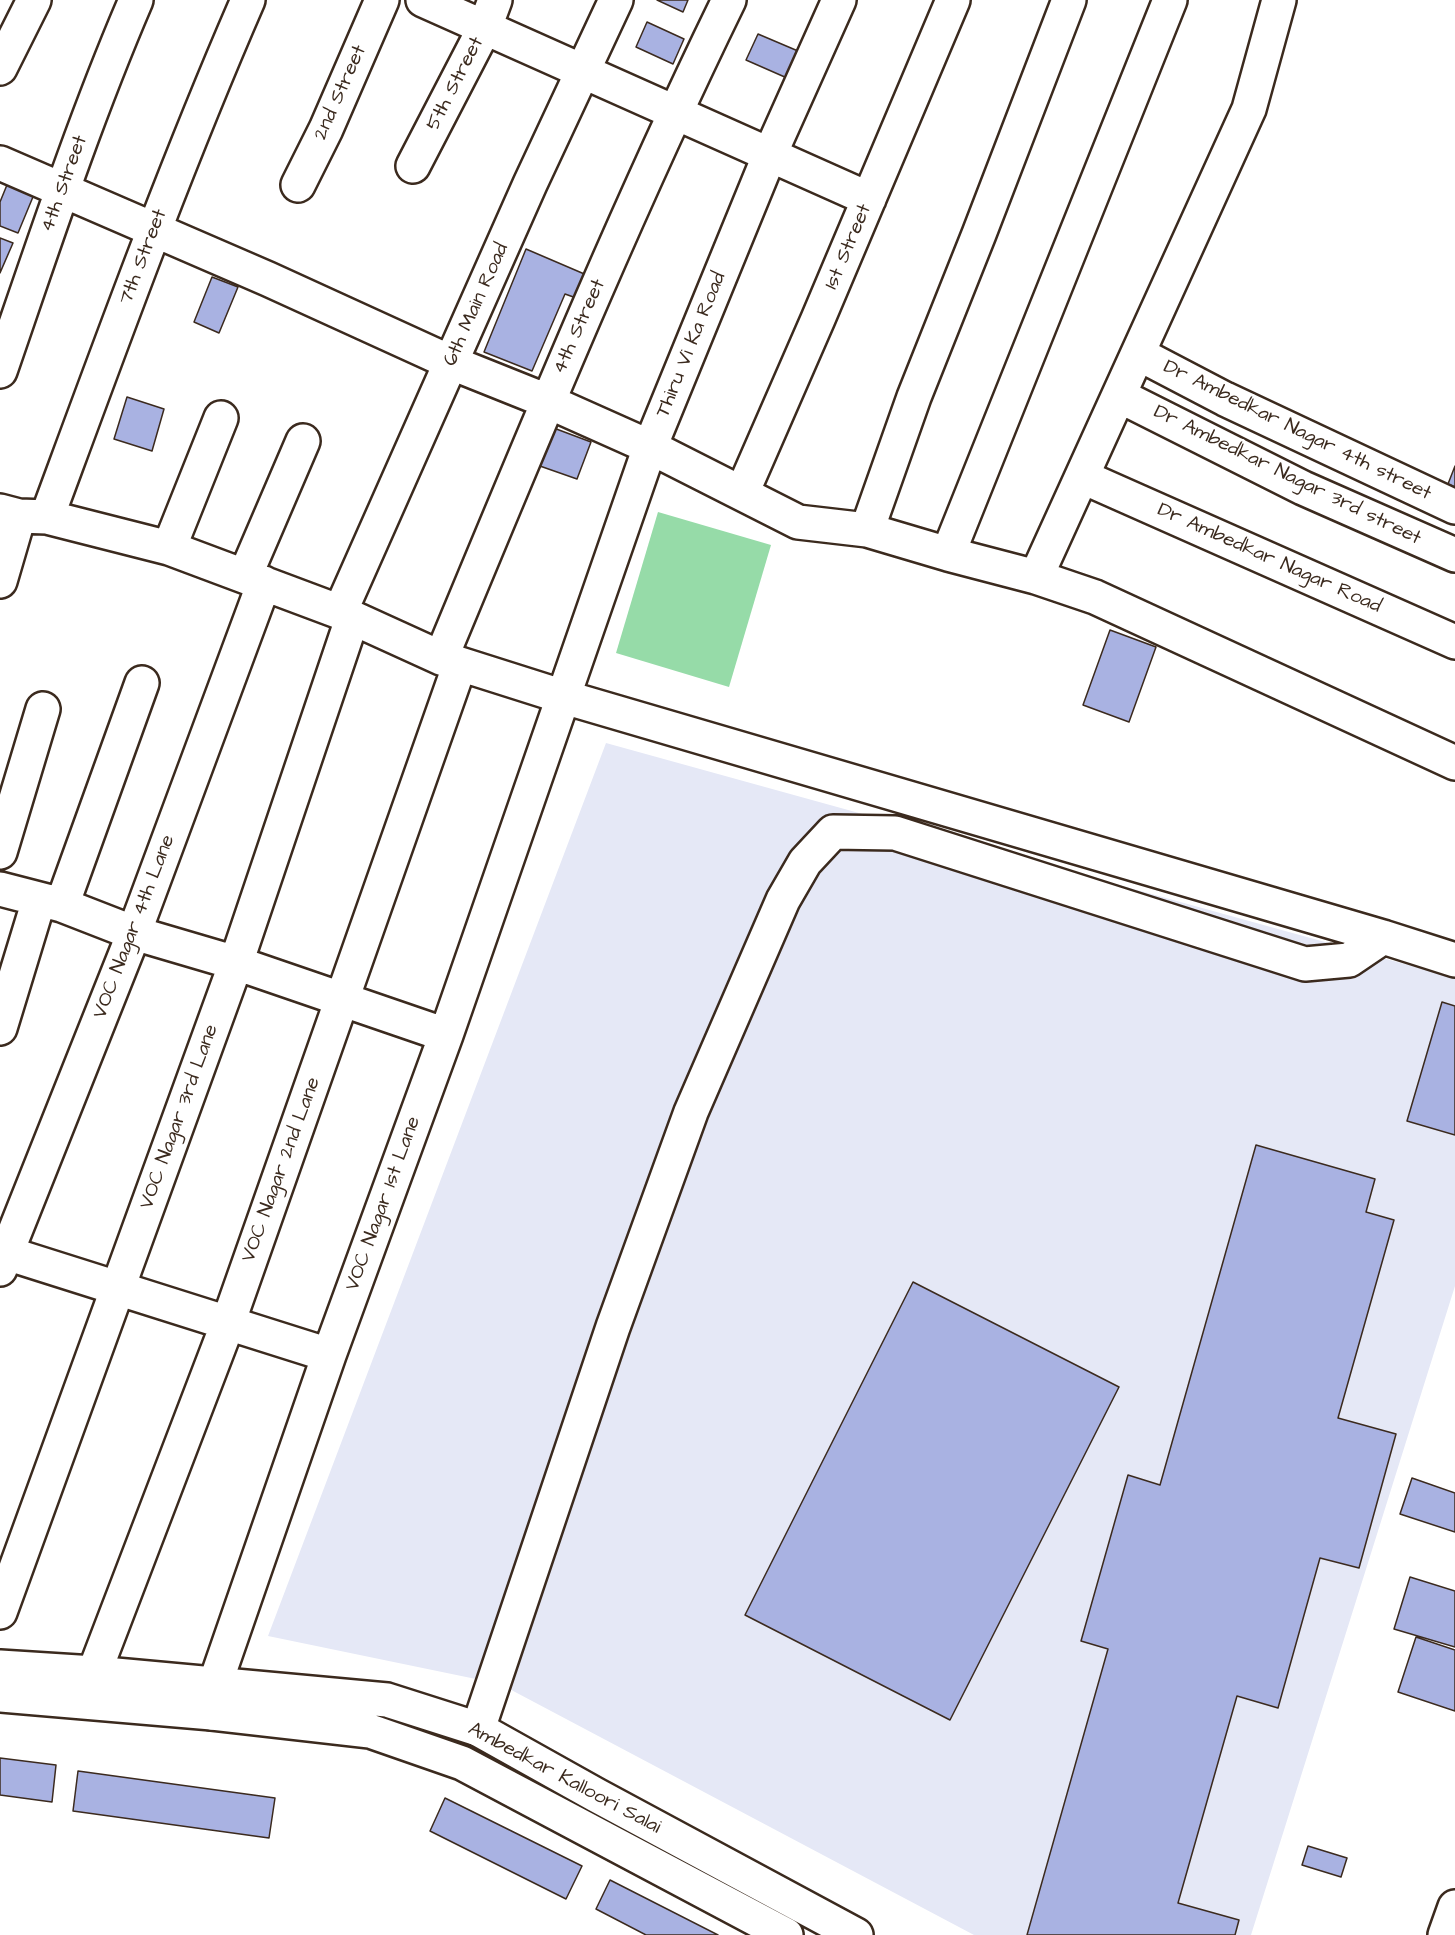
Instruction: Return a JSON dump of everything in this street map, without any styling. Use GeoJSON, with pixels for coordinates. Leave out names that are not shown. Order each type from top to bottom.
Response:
{"type":"FeatureCollection","features":[{"type":"Feature","properties":{"kind":"street"},"geometry":{"type":"LineString","coordinates":[[0,68],[34,0]]}},
{"type":"Feature","properties":{"kind":"street","name":"4th Street"},"geometry":{"type":"LineString","coordinates":[[0,371],[105,71],[136,0]]}},
{"type":"Feature","properties":{"kind":"street","name":"7th Street"},"geometry":{"type":"LineString","coordinates":[[0,581],[22,515],[153,231],[248,0]]}},
{"type":"Feature","properties":{"kind":"street","name":"2nd Street"},"geometry":{"type":"LineString","coordinates":[[298,185],[326,129],[382,0]]}},
{"type":"Feature","properties":{"kind":"street"},"geometry":{"type":"LineString","coordinates":[[423,0],[490,13],[583,72],[869,199]]}},
{"type":"Feature","properties":{"kind":"street","name":"6th Main Road"},"geometry":{"type":"LineString","coordinates":[[346,615],[452,363],[616,0]]}},
{"type":"Feature","properties":{"kind":"street","name":"4th Street"},"geometry":{"type":"LineString","coordinates":[[451,661],[548,401],[675,111],[729,0]]}},
{"type":"Feature","properties":{"kind":"street","name":"Thiru Vi Ka Road"},"geometry":{"type":"LineString","coordinates":[[564,697],[650,447],[770,154],[839,0]]}},
{"type":"Feature","properties":{"kind":"street","name":"1st Street"},"geometry":{"type":"LineString","coordinates":[[742,493],[953,0]]}},
{"type":"Feature","properties":{"kind":"street"},"geometry":{"type":"LineString","coordinates":[[867,530],[914,397],[980,234],[1069,0]]}},
{"type":"Feature","properties":{"kind":"street"},"geometry":{"type":"LineString","coordinates":[[948,554],[1170,0]]}},
{"type":"Feature","properties":{"kind":"street"},"geometry":{"type":"LineString","coordinates":[[1036,577],[1249,109],[1279,0]]}},
{"type":"Feature","properties":{"kind":"street","name":"5th Street"},"geometry":{"type":"LineString","coordinates":[[413,166],[490,13]]}},
{"type":"Feature","properties":{"kind":"street"},"geometry":{"type":"LineString","coordinates":[[0,163],[268,279],[452,363],[548,401],[650,447],[798,522],[867,530],[1036,577],[1095,597],[1455,763]]}},
{"type":"Feature","properties":{"kind":"street","name":"Dr Ambedkar Nagar 4th street"},"geometry":{"type":"LineString","coordinates":[[1139,354],[1225,399],[1455,507]]}},
{"type":"Feature","properties":{"kind":"street","name":"Dr Ambedkar Nagar 3rd street"},"geometry":{"type":"LineString","coordinates":[[1120,396],[1303,488],[1455,555]]}},
{"type":"Feature","properties":{"kind":"street"},"geometry":{"type":"LineString","coordinates":[[169,548],[221,418]]}},
{"type":"Feature","properties":{"kind":"street","name":"VOC Nagar 4th Lane"},"geometry":{"type":"LineString","coordinates":[[2,1258],[134,933],[303,441]]}},
{"type":"Feature","properties":{"kind":"street","name":"Dr Ambedkar Nagar Road"},"geometry":{"type":"LineString","coordinates":[[1083,477],[1455,642]]}},
{"type":"Feature","properties":{"kind":"street"},"geometry":{"type":"LineString","coordinates":[[22,515],[169,548],[346,615],[451,661],[564,697],[1455,960]]}},
{"type":"Feature","properties":{"kind":"street","name":"VOC Nagar 3rd Lane"},"geometry":{"type":"LineString","coordinates":[[0,1612],[236,963],[346,615]]}},
{"type":"Feature","properties":{"kind":"street","name":"VOC Nagar 2nd Lane"},"geometry":{"type":"LineString","coordinates":[[94,1673],[228,1323],[343,1000],[451,661]]}},
{"type":"Feature","properties":{"kind":"street"},"geometry":{"type":"LineString","coordinates":[[0,1028],[142,683]]}},
{"type":"Feature","properties":{"kind":"street","name":"VOC Nagar 1st Lane"},"geometry":{"type":"LineString","coordinates":[[214,1699],[328,1355],[446,1035],[564,697]]}},
{"type":"Feature","properties":{"kind":"street"},"geometry":{"type":"LineString","coordinates":[[0,852],[44,709]]}},
{"type":"Feature","properties":{"kind":"street"},"geometry":{"type":"LineString","coordinates":[[478,1729],[613,1327],[692,1112],[783,900],[805,862],[832,832],[895,833],[1305,964],[1349,960],[1383,937]]}},
{"type":"Feature","properties":{"kind":"street"},"geometry":{"type":"LineString","coordinates":[[0,889],[50,903],[134,933],[236,963],[446,1035]]}},
{"type":"Feature","properties":{"kind":"street"},"geometry":{"type":"LineString","coordinates":[[2,1258],[118,1288],[328,1355]]}},
{"type":"Feature","properties":{"kind":"street","name":"Ambedkar Kalloori Salai"},"geometry":{"type":"LineString","coordinates":[[0,1667],[94,1673],[370,1731],[462,1763],[786,1935]]}},
{"type":"Feature","properties":{"kind":"street","name":"Ambedkar Kalloori Salai"},"geometry":{"type":"LineString","coordinates":[[0,1695],[387,1700],[478,1729],[856,1935]]}},
{"type":"Feature","properties":{"kind":"street"},"geometry":{"type":"LineString","coordinates":[[1445,1935],[1455,1907]]}},
{"type":"Feature","properties":{"kind":"shaded area"},"geometry":{"type":"Polygon","coordinates":[[[606,743],[1455,978],[1455,1286],[1251,1935],[974,1935],[500,1684],[268,1636],[606,743]]]}},
{"type":"Feature","properties":{"kind":"green space"},"geometry":{"type":"Polygon","coordinates":[[[658,512],[771,545],[729,687],[616,653],[658,512]]]}},
{"type":"Feature","properties":{"kind":"building"},"geometry":{"type":"Polygon","coordinates":[[[657,0],[688,0],[683,12],[657,0]]]}},
{"type":"Feature","properties":{"kind":"building"},"geometry":{"type":"Polygon","coordinates":[[[647,22],[684,39],[673,64],[636,47],[647,22]]]}},
{"type":"Feature","properties":{"kind":"building"},"geometry":{"type":"Polygon","coordinates":[[[758,34],[798,51],[787,78],[746,60],[758,34]]]}},
{"type":"Feature","properties":{"kind":"building"},"geometry":{"type":"Polygon","coordinates":[[[9,180],[35,192],[18,233],[0,226],[0,202],[9,180]]]}},
{"type":"Feature","properties":{"kind":"building"},"geometry":{"type":"Polygon","coordinates":[[[0,238],[13,243],[0,273],[0,238]]]}},
{"type":"Feature","properties":{"kind":"building"},"geometry":{"type":"Polygon","coordinates":[[[526,249],[589,276],[579,299],[565,294],[532,371],[484,352],[526,249]]]}},
{"type":"Feature","properties":{"kind":"building"},"geometry":{"type":"Polygon","coordinates":[[[212,277],[238,287],[219,333],[194,322],[212,277]]]}},
{"type":"Feature","properties":{"kind":"building"},"geometry":{"type":"Polygon","coordinates":[[[127,397],[164,409],[152,451],[114,439],[127,397]]]}},
{"type":"Feature","properties":{"kind":"building"},"geometry":{"type":"Polygon","coordinates":[[[551,427],[591,442],[577,479],[537,465],[551,427]]]}},
{"type":"Feature","properties":{"kind":"building"},"geometry":{"type":"Polygon","coordinates":[[[1455,466],[1455,487],[1448,484],[1455,466]]]}},
{"type":"Feature","properties":{"kind":"building"},"geometry":{"type":"Polygon","coordinates":[[[1110,630],[1156,647],[1129,722],[1083,705],[1110,630]]]}},
{"type":"Feature","properties":{"kind":"building"},"geometry":{"type":"Polygon","coordinates":[[[1442,1002],[1455,1006],[1455,1135],[1407,1121],[1442,1002]]]}},
{"type":"Feature","properties":{"kind":"building"},"geometry":{"type":"Polygon","coordinates":[[[1256,1145],[1375,1179],[1366,1212],[1394,1220],[1338,1418],[1396,1434],[1359,1568],[1320,1558],[1278,1708],[1237,1696],[1178,1903],[1239,1920],[1235,1935],[1027,1935],[1108,1649],[1081,1641],[1128,1475],[1160,1485],[1256,1145]]]}},
{"type":"Feature","properties":{"kind":"building"},"geometry":{"type":"Polygon","coordinates":[[[913,1282],[1119,1387],[950,1720],[745,1615],[913,1282]]]}},
{"type":"Feature","properties":{"kind":"building"},"geometry":{"type":"Polygon","coordinates":[[[1412,1478],[1455,1493],[1455,1532],[1400,1514],[1412,1478]]]}},
{"type":"Feature","properties":{"kind":"building"},"geometry":{"type":"Polygon","coordinates":[[[1410,1577],[1455,1591],[1455,1647],[1394,1629],[1410,1577]]]}},
{"type":"Feature","properties":{"kind":"building"},"geometry":{"type":"Polygon","coordinates":[[[1416,1637],[1455,1650],[1455,1711],[1398,1692],[1416,1637]]]}},
{"type":"Feature","properties":{"kind":"building"},"geometry":{"type":"Polygon","coordinates":[[[0,1758],[56,1765],[52,1802],[0,1795],[0,1758]]]}},
{"type":"Feature","properties":{"kind":"building"},"geometry":{"type":"Polygon","coordinates":[[[78,1771],[275,1798],[269,1838],[73,1811],[78,1771]]]}},
{"type":"Feature","properties":{"kind":"building"},"geometry":{"type":"Polygon","coordinates":[[[445,1798],[582,1866],[566,1899],[430,1831],[445,1798]]]}},
{"type":"Feature","properties":{"kind":"building"},"geometry":{"type":"Polygon","coordinates":[[[1308,1846],[1347,1858],[1341,1877],[1302,1865],[1308,1846]]]}},
{"type":"Feature","properties":{"kind":"building"},"geometry":{"type":"Polygon","coordinates":[[[610,1880],[718,1935],[646,1935],[596,1909],[610,1880]]]}}]}
